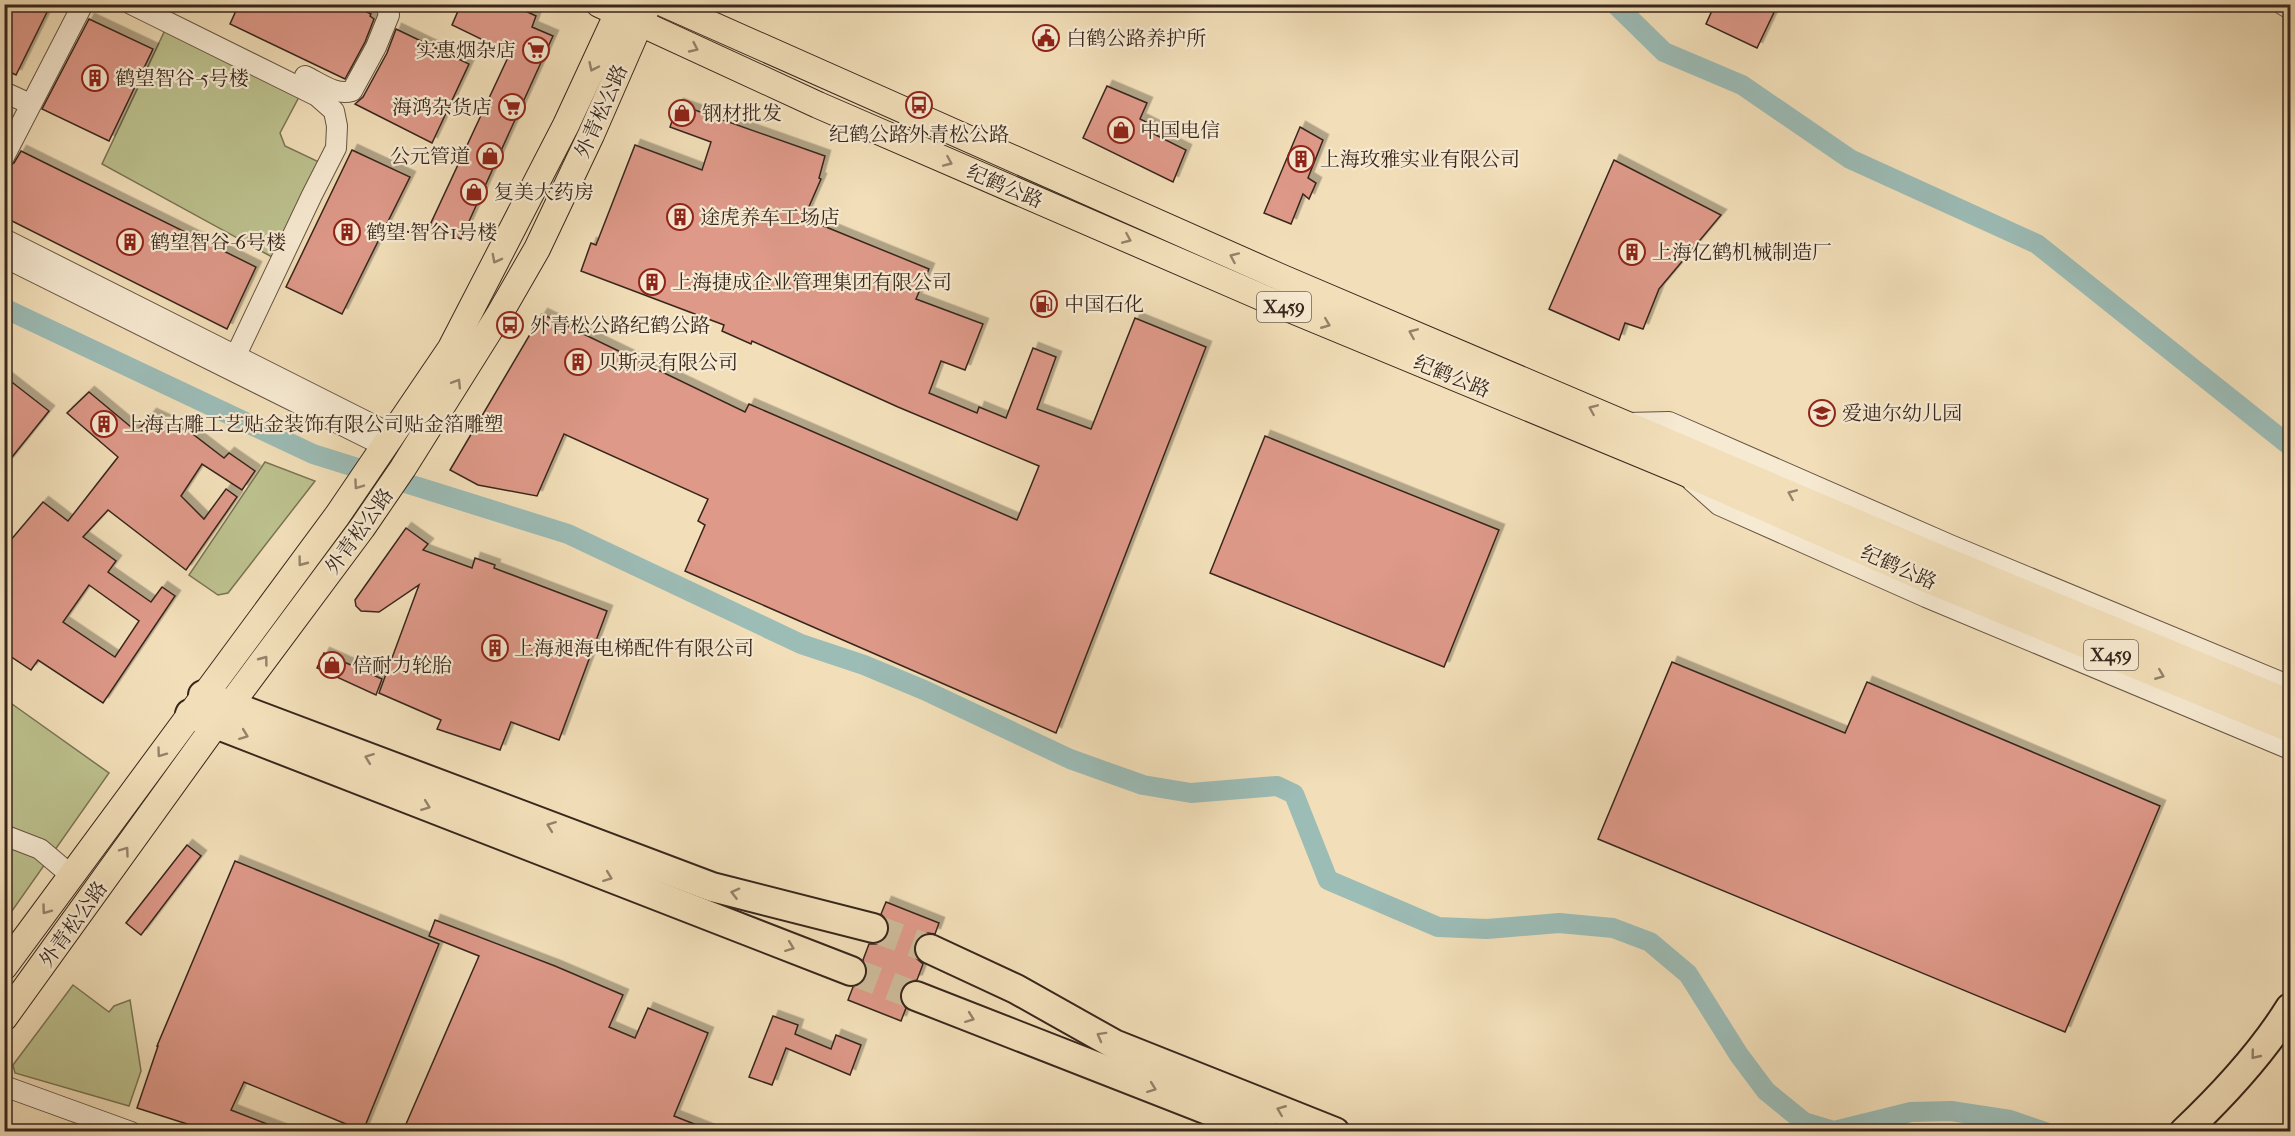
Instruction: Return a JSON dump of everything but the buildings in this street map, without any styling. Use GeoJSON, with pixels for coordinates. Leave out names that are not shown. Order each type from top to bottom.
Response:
{"type":"FeatureCollection","features":[{"type":"Feature","properties":{"kind":"highway"},"geometry":{"type":"LineString","coordinates":[[196,705],[712,887],[873,928]]}},
{"type":"Feature","properties":{"kind":"highway"},"geometry":{"type":"LineString","coordinates":[[223,715],[851,971]]}},
{"type":"Feature","properties":{"kind":"highway"},"geometry":{"type":"LineString","coordinates":[[930,949],[1016,989],[1114,1044],[1335,1131]]}},
{"type":"Feature","properties":{"kind":"highway"},"geometry":{"type":"LineString","coordinates":[[916,996],[1264,1131]]}},
{"type":"Feature","properties":{"kind":"highway"},"geometry":{"type":"LineString","coordinates":[[2184,1131],[2236,1078],[2281,1023],[2290,1008]]}},
{"type":"Feature","properties":{"kind":"main road","name":"纪鹤公路"},"geometry":{"type":"LineString","coordinates":[[665,4],[1280,277],[1626,423],[1937,570],[2290,729]]}},
{"type":"Feature","properties":{"kind":"main road","name":"纪鹤公路"},"geometry":{"type":"LineString","coordinates":[[626,10],[818,105],[1246,291],[1681,471],[2290,703]]}},
{"type":"Feature","properties":{"kind":"main road","name":"外青松公路"},"geometry":{"type":"LineString","coordinates":[[4,967],[337,516],[450,348],[626,10]]}},
{"type":"Feature","properties":{"kind":"main road","name":"外青松公路"},"geometry":{"type":"LineString","coordinates":[[4,1018],[223,715],[362,528],[404,468],[499,315],[537,249],[591,135],[626,10]]}},
{"type":"Feature","properties":{"kind":"street"},"geometry":{"type":"LineString","coordinates":[[4,133],[68,4]]}},
{"type":"Feature","properties":{"kind":"street"},"geometry":{"type":"LineString","coordinates":[[4,156],[17,103],[83,4]]}},
{"type":"Feature","properties":{"kind":"street"},"geometry":{"type":"LineString","coordinates":[[131,4],[317,96],[334,111],[337,126],[336,148],[236,355]]}},
{"type":"Feature","properties":{"kind":"street"},"geometry":{"type":"LineString","coordinates":[[147,4],[176,19],[191,34]]}},
{"type":"Feature","properties":{"kind":"street"},"geometry":{"type":"LineString","coordinates":[[160,4],[344,94],[352,91],[358,84],[389,15],[386,4]]}},
{"type":"Feature","properties":{"kind":"street"},"geometry":{"type":"LineString","coordinates":[[2282,4],[2290,9]]}},
{"type":"Feature","properties":{"kind":"street"},"geometry":{"type":"LineString","coordinates":[[252,370],[250,351],[253,340],[346,148],[350,134],[343,105],[336,92]]}},
{"type":"Feature","properties":{"kind":"street"},"geometry":{"type":"LineString","coordinates":[[4,239],[236,355],[252,370]]}},
{"type":"Feature","properties":{"kind":"street"},"geometry":{"type":"LineString","coordinates":[[4,248],[58,275],[81,279]]}},
{"type":"Feature","properties":{"kind":"street"},"geometry":{"type":"LineString","coordinates":[[4,257],[252,370],[386,446]]}},
{"type":"Feature","properties":{"kind":"street"},"geometry":{"type":"LineString","coordinates":[[1937,570],[2290,686]]}},
{"type":"Feature","properties":{"kind":"street"},"geometry":{"type":"LineString","coordinates":[[1937,570],[2290,749]]}},
{"type":"Feature","properties":{"kind":"street"},"geometry":{"type":"LineString","coordinates":[[4,838],[9,837],[40,849],[72,876]]}},
{"type":"Feature","properties":{"kind":"street"},"geometry":{"type":"LineString","coordinates":[[4,1086],[131,1131]]}},
{"type":"Feature","properties":{"kind":"green space"},"geometry":{"type":"Polygon","coordinates":[[[166,28],[300,95],[280,133],[285,146],[319,162],[272,257],[102,164],[166,28]]]}},
{"type":"Feature","properties":{"kind":"green space"},"geometry":{"type":"Polygon","coordinates":[[[265,462],[315,481],[228,593],[218,595],[189,575],[265,462]]]}},
{"type":"Feature","properties":{"kind":"green space"},"geometry":{"type":"Polygon","coordinates":[[[5,699],[109,773],[5,921],[5,699]]]}},
{"type":"Feature","properties":{"kind":"green space"},"geometry":{"type":"Polygon","coordinates":[[[73,985],[109,1012],[114,1006],[130,1000],[141,1071],[129,1106],[15,1073],[13,1065],[73,985]]]}},
{"type":"Feature","properties":{"kind":"waterway"},"geometry":{"type":"LineString","coordinates":[[1615,4],[1664,52],[1742,85],[1850,159],[2037,244],[2290,446]]}},
{"type":"Feature","properties":{"kind":"waterway"},"geometry":{"type":"LineString","coordinates":[[4,308],[313,454],[568,534],[801,644],[864,665],[924,690],[1070,759],[1143,785],[1191,793],[1277,786],[1294,794],[1328,880],[1438,927],[1487,929],[1559,923],[1613,928],[1650,942],[1688,974],[1739,1055],[1766,1091],[1804,1122],[1834,1131],[1911,1112],[1951,1111],[2010,1120],[2045,1132]]}},
{"type":"Feature","properties":{"kind":"tunnel"},"geometry":{"type":"LineString","coordinates":[[873,928],[930,949]]}},
{"type":"Feature","properties":{"kind":"tunnel"},"geometry":{"type":"LineString","coordinates":[[851,971],[916,996]]}},
{"type":"Feature","properties":{"kind":"place","name":"白鹤公路养护所"},"geometry":{"type":"Point","coordinates":[1046,38]}},
{"type":"Feature","properties":{"kind":"place","name":"实惠烟杂店"},"geometry":{"type":"Point","coordinates":[536,50]}},
{"type":"Feature","properties":{"kind":"place","name":"鹤望智谷-5号楼"},"geometry":{"type":"Point","coordinates":[95,78]}},
{"type":"Feature","properties":{"kind":"place","name":"纪鹤公路外青松公路"},"geometry":{"type":"Point","coordinates":[919,105]}},
{"type":"Feature","properties":{"kind":"place","name":"海鸿杂货店"},"geometry":{"type":"Point","coordinates":[512,107]}},
{"type":"Feature","properties":{"kind":"place","name":"钢材批发"},"geometry":{"type":"Point","coordinates":[682,113]}},
{"type":"Feature","properties":{"kind":"place","name":"中国电信"},"geometry":{"type":"Point","coordinates":[1121,130]}},
{"type":"Feature","properties":{"kind":"place","name":"公元管道"},"geometry":{"type":"Point","coordinates":[490,156]}},
{"type":"Feature","properties":{"kind":"place","name":"上海玫雅实业有限公司"},"geometry":{"type":"Point","coordinates":[1301,159]}},
{"type":"Feature","properties":{"kind":"place","name":"复美大药房"},"geometry":{"type":"Point","coordinates":[474,192]}},
{"type":"Feature","properties":{"kind":"place","name":"途虎养车工场店"},"geometry":{"type":"Point","coordinates":[680,217]}},
{"type":"Feature","properties":{"kind":"place","name":"鹤望·智谷1号楼"},"geometry":{"type":"Point","coordinates":[347,232]}},
{"type":"Feature","properties":{"kind":"place","name":"鹤望智谷-6号楼"},"geometry":{"type":"Point","coordinates":[130,242]}},
{"type":"Feature","properties":{"kind":"place","name":"上海亿鹤机械制造厂"},"geometry":{"type":"Point","coordinates":[1632,252]}},
{"type":"Feature","properties":{"kind":"place","name":"上海捷成企业管理集团有限公司"},"geometry":{"type":"Point","coordinates":[652,282]}},
{"type":"Feature","properties":{"kind":"place","name":"中国石化"},"geometry":{"type":"Point","coordinates":[1044,304]}},
{"type":"Feature","properties":{"kind":"place","name":"外青松公路纪鹤公路"},"geometry":{"type":"Point","coordinates":[510,325]}},
{"type":"Feature","properties":{"kind":"place","name":"贝斯灵有限公司"},"geometry":{"type":"Point","coordinates":[578,362]}},
{"type":"Feature","properties":{"kind":"place","name":"爱迪尔幼儿园"},"geometry":{"type":"Point","coordinates":[1822,413]}},
{"type":"Feature","properties":{"kind":"place","name":"上海古雕工艺贴金装饰有限公司贴金箔雕塑"},"geometry":{"type":"Point","coordinates":[104,424]}},
{"type":"Feature","properties":{"kind":"place","name":"上海昶海电梯配件有限公司"},"geometry":{"type":"Point","coordinates":[495,648]}},
{"type":"Feature","properties":{"kind":"place","name":"倍耐力轮胎"},"geometry":{"type":"Point","coordinates":[332,665]}}]}
